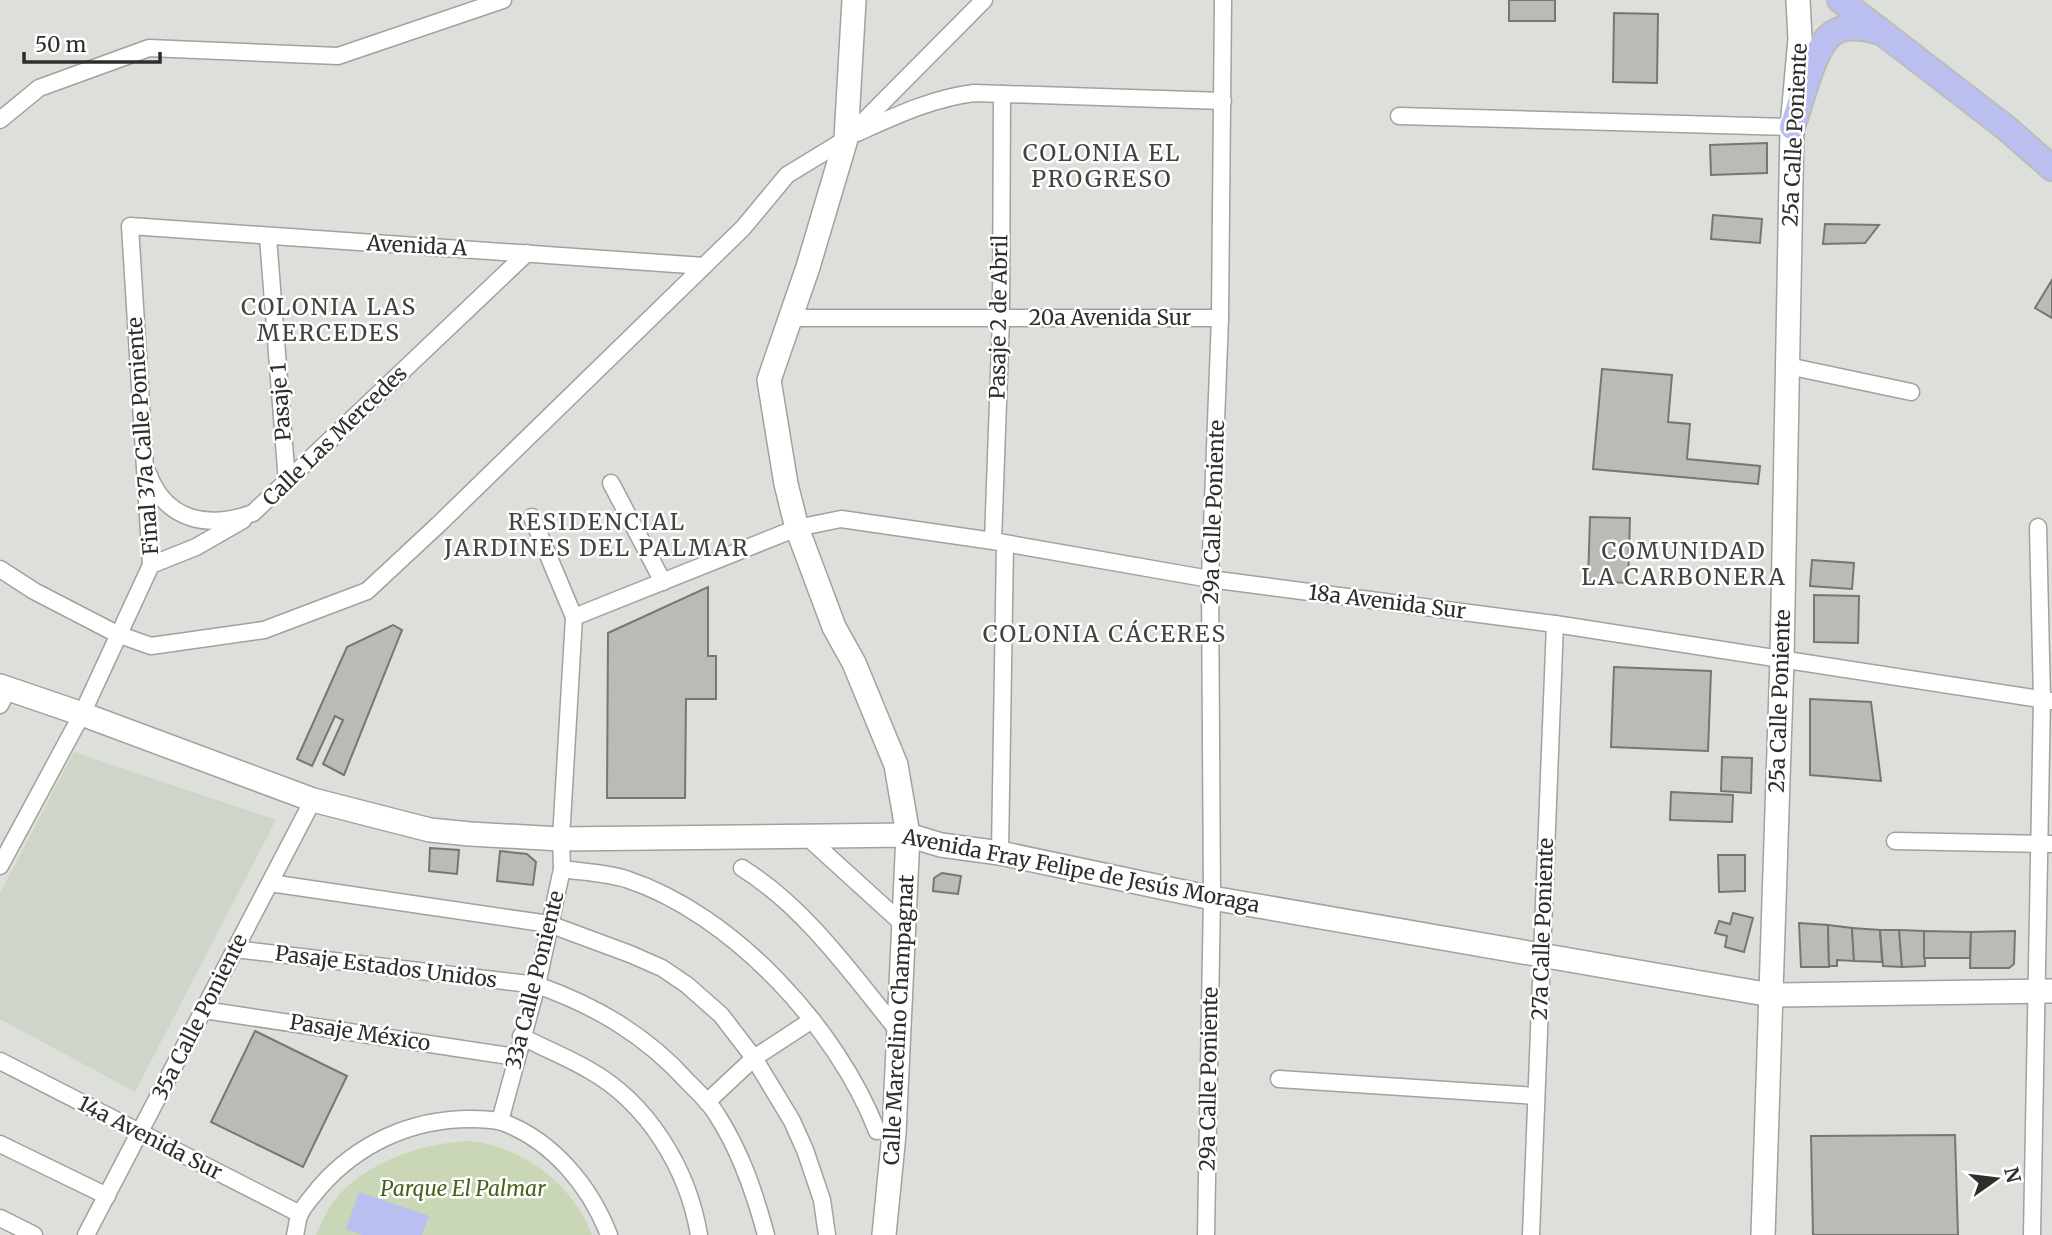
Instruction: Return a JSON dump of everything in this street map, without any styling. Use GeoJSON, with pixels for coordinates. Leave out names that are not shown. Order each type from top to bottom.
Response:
{"type":"FeatureCollection","features":[{"type":"Feature","properties":{"kind":"main road"},"geometry":{"type":"LineString","coordinates":[[1839,0],[2004,127],[2052,168]]}},
{"type":"Feature","properties":{"kind":"main road"},"geometry":{"type":"LineString","coordinates":[[1792,127],[1823,41],[1850,27],[1862,27],[1882,33]]}},
{"type":"Feature","properties":{"kind":"street"},"geometry":{"type":"LineString","coordinates":[[0,120],[39,89],[149,48],[338,55],[503,0]]}},
{"type":"Feature","properties":{"kind":"street","name":"Calle Marcelino Champagnat"},"geometry":{"type":"LineString","coordinates":[[854,0],[846,139],[769,380],[786,484],[797,528],[834,627],[854,663],[895,765],[908,835],[894,1134],[884,1235]]}},
{"type":"Feature","properties":{"kind":"street"},"geometry":{"type":"LineString","coordinates":[[846,139],[984,0]]}},
{"type":"Feature","properties":{"kind":"street","name":"29a Calle Poniente"},"geometry":{"type":"LineString","coordinates":[[1206,1235],[1212,898],[1210,579],[1220,318],[1223,0]]}},
{"type":"Feature","properties":{"kind":"street","name":"25a Calle Poniente"},"geometry":{"type":"LineString","coordinates":[[1763,1235],[1782,659],[1792,127],[1800,40],[1798,0]]}},
{"type":"Feature","properties":{"kind":"street"},"geometry":{"type":"LineString","coordinates":[[0,569],[34,591],[117,634],[151,646],[264,630],[367,591],[743,228],[787,175],[846,139],[889,118],[957,95],[974,93],[1223,102]]}},
{"type":"Feature","properties":{"kind":"street","name":"Pasaje 2 de Abril"},"geometry":{"type":"LineString","coordinates":[[1000,853],[1002,94]]}},
{"type":"Feature","properties":{"kind":"street"},"geometry":{"type":"LineString","coordinates":[[1399,116],[1792,127]]}},
{"type":"Feature","properties":{"kind":"street","name":"Avenida A"},"geometry":{"type":"LineString","coordinates":[[130,226],[704,266]]}},
{"type":"Feature","properties":{"kind":"street","name":"Final 37a Calle Poniente"},"geometry":{"type":"LineString","coordinates":[[0,866],[82,714],[151,565],[130,226]]}},
{"type":"Feature","properties":{"kind":"street","name":"Pasaje 1"},"geometry":{"type":"LineString","coordinates":[[268,237],[287,482]]}},
{"type":"Feature","properties":{"kind":"street","name":"Calle Las Mercedes"},"geometry":{"type":"LineString","coordinates":[[142,450],[145,465],[157,491],[167,504],[179,513],[194,520],[210,521],[225,521],[253,513],[527,253]]}},
{"type":"Feature","properties":{"kind":"street","name":"20a Avenida Sur"},"geometry":{"type":"LineString","coordinates":[[791,318],[1220,318]]}},
{"type":"Feature","properties":{"kind":"street"},"geometry":{"type":"LineString","coordinates":[[1788,366],[1911,392]]}},
{"type":"Feature","properties":{"kind":"street"},"geometry":{"type":"LineString","coordinates":[[611,483],[663,582]]}},
{"type":"Feature","properties":{"kind":"street"},"geometry":{"type":"LineString","coordinates":[[151,565],[196,547],[253,513]]}},
{"type":"Feature","properties":{"kind":"street"},"geometry":{"type":"LineString","coordinates":[[532,517],[574,617]]}},
{"type":"Feature","properties":{"kind":"street","name":"18a Avenida Sur"},"geometry":{"type":"LineString","coordinates":[[574,617],[797,528],[841,519],[999,542],[1210,579],[1555,624],[2047,700]]}},
{"type":"Feature","properties":{"kind":"street"},"geometry":{"type":"LineString","coordinates":[[2032,1235],[2045,991],[2047,700],[2038,527]]}},
{"type":"Feature","properties":{"kind":"street","name":"33a Calle Poniente"},"geometry":{"type":"LineString","coordinates":[[500,1121],[537,985],[562,869],[561,839],[574,617]]}},
{"type":"Feature","properties":{"kind":"street","name":"27a Calle Poniente"},"geometry":{"type":"LineString","coordinates":[[1531,1235],[1555,624]]}},
{"type":"Feature","properties":{"kind":"street","name":"Avenida Fray Felipe de Jesús Moraga"},"geometry":{"type":"LineString","coordinates":[[3,693],[82,714],[313,800],[430,830],[561,839],[908,835],[942,845],[1000,853],[1212,898],[1771,995],[2045,991]]}},
{"type":"Feature","properties":{"kind":"street","name":"35a Calle Poniente"},"geometry":{"type":"LineString","coordinates":[[86,1235],[313,800]]}},
{"type":"Feature","properties":{"kind":"street"},"geometry":{"type":"LineString","coordinates":[[805,835],[904,925]]}},
{"type":"Feature","properties":{"kind":"street"},"geometry":{"type":"LineString","coordinates":[[1895,841],[2046,844]]}},
{"type":"Feature","properties":{"kind":"street"},"geometry":{"type":"LineString","coordinates":[[742,868],[807,922],[899,1031]]}},
{"type":"Feature","properties":{"kind":"street"},"geometry":{"type":"LineString","coordinates":[[562,869],[623,878],[684,905],[719,928],[775,979],[812,1020],[852,1079],[877,1131]]}},
{"type":"Feature","properties":{"kind":"street"},"geometry":{"type":"LineString","coordinates":[[270,883],[549,924],[662,968],[687,985],[721,1015],[754,1058],[792,1121],[805,1150],[822,1200],[827,1235]]}},
{"type":"Feature","properties":{"kind":"street","name":"Pasaje Estados Unidos"},"geometry":{"type":"LineString","coordinates":[[235,949],[537,985],[585,1004],[627,1027],[661,1054],[717,1114],[747,1175],[766,1235]]}},
{"type":"Feature","properties":{"kind":"street","name":"Pasaje México"},"geometry":{"type":"LineString","coordinates":[[204,1010],[516,1057]]}},
{"type":"Feature","properties":{"kind":"street"},"geometry":{"type":"LineString","coordinates":[[707,1102],[754,1058],[812,1020]]}},
{"type":"Feature","properties":{"kind":"street"},"geometry":{"type":"LineString","coordinates":[[521,1036],[588,1069],[635,1104],[669,1153],[688,1193],[699,1235]]}},
{"type":"Feature","properties":{"kind":"street","name":"14a Avenida Sur"},"geometry":{"type":"LineString","coordinates":[[0,1061],[300,1214]]}},
{"type":"Feature","properties":{"kind":"street"},"geometry":{"type":"LineString","coordinates":[[1279,1079],[1536,1096]]}},
{"type":"Feature","properties":{"kind":"street"},"geometry":{"type":"LineString","coordinates":[[295,1235],[300,1214],[320,1187],[344,1163],[381,1139],[400,1131],[459,1119],[500,1121],[537,1141],[569,1168],[594,1202],[609,1235]]}},
{"type":"Feature","properties":{"kind":"street"},"geometry":{"type":"LineString","coordinates":[[0,1144],[107,1196]]}},
{"type":"Feature","properties":{"kind":"street"},"geometry":{"type":"LineString","coordinates":[[0,1218],[34,1235]]}},
{"type":"Feature","properties":{"kind":"shaded area"},"geometry":{"type":"Polygon","coordinates":[[[74,752],[276,820],[135,1092],[0,1019],[0,893],[74,752]]]}},
{"type":"Feature","properties":{"kind":"green space","name":"Parque El Palmar"},"geometry":{"type":"Polygon","coordinates":[[[469,1141],[508,1151],[544,1171],[573,1200],[592,1235],[316,1235],[334,1201],[361,1175],[395,1157],[414,1151],[469,1141]]]}},
{"type":"Feature","properties":{"kind":"water"},"geometry":{"type":"Polygon","coordinates":[[[359,1192],[429,1216],[422,1235],[362,1235],[346,1229],[359,1192]]]}},
{"type":"Feature","properties":{"kind":"building"},"geometry":{"type":"Polygon","coordinates":[[[1509,0],[1555,0],[1555,21],[1509,21],[1509,0]]]}},
{"type":"Feature","properties":{"kind":"building"},"geometry":{"type":"Polygon","coordinates":[[[1614,13],[1658,14],[1657,83],[1613,82],[1614,13]]]}},
{"type":"Feature","properties":{"kind":"building"},"geometry":{"type":"Polygon","coordinates":[[[1767,143],[1767,173],[1711,175],[1710,145],[1767,143]]]}},
{"type":"Feature","properties":{"kind":"building"},"geometry":{"type":"Polygon","coordinates":[[[1713,215],[1762,219],[1760,243],[1711,239],[1713,215]]]}},
{"type":"Feature","properties":{"kind":"building"},"geometry":{"type":"Polygon","coordinates":[[[1825,224],[1879,225],[1865,243],[1823,244],[1825,224]]]}},
{"type":"Feature","properties":{"kind":"building"},"geometry":{"type":"Polygon","coordinates":[[[2052,280],[2052,318],[2035,308],[2052,280]]]}},
{"type":"Feature","properties":{"kind":"building"},"geometry":{"type":"Polygon","coordinates":[[[1602,369],[1672,375],[1668,422],[1690,424],[1687,459],[1760,466],[1758,484],[1593,469],[1602,369]]]}},
{"type":"Feature","properties":{"kind":"building"},"geometry":{"type":"Polygon","coordinates":[[[1590,517],[1630,518],[1628,583],[1588,581],[1590,517]]]}},
{"type":"Feature","properties":{"kind":"building"},"geometry":{"type":"Polygon","coordinates":[[[1812,560],[1854,563],[1852,589],[1810,586],[1812,560]]]}},
{"type":"Feature","properties":{"kind":"building"},"geometry":{"type":"Polygon","coordinates":[[[708,587],[708,656],[716,656],[716,699],[686,699],[685,798],[607,798],[608,633],[708,587]]]}},
{"type":"Feature","properties":{"kind":"building"},"geometry":{"type":"Polygon","coordinates":[[[1814,595],[1859,596],[1858,643],[1814,642],[1814,595]]]}},
{"type":"Feature","properties":{"kind":"building"},"geometry":{"type":"Polygon","coordinates":[[[393,625],[402,630],[344,775],[323,764],[343,720],[335,716],[312,766],[297,759],[347,647],[393,625]]]}},
{"type":"Feature","properties":{"kind":"building"},"geometry":{"type":"Polygon","coordinates":[[[1614,667],[1711,671],[1708,751],[1611,747],[1614,667]]]}},
{"type":"Feature","properties":{"kind":"building"},"geometry":{"type":"Polygon","coordinates":[[[1810,699],[1871,702],[1881,781],[1810,775],[1810,699]]]}},
{"type":"Feature","properties":{"kind":"building"},"geometry":{"type":"Polygon","coordinates":[[[1722,757],[1752,758],[1751,793],[1721,791],[1722,757]]]}},
{"type":"Feature","properties":{"kind":"building"},"geometry":{"type":"Polygon","coordinates":[[[1671,792],[1733,795],[1732,822],[1670,820],[1671,792]]]}},
{"type":"Feature","properties":{"kind":"building"},"geometry":{"type":"Polygon","coordinates":[[[430,848],[459,850],[457,874],[429,871],[430,848]]]}},
{"type":"Feature","properties":{"kind":"building"},"geometry":{"type":"Polygon","coordinates":[[[500,851],[527,854],[536,862],[533,885],[497,881],[500,851]]]}},
{"type":"Feature","properties":{"kind":"building"},"geometry":{"type":"Polygon","coordinates":[[[1718,855],[1745,855],[1745,891],[1719,892],[1718,855]]]}},
{"type":"Feature","properties":{"kind":"building"},"geometry":{"type":"Polygon","coordinates":[[[942,873],[961,876],[958,894],[933,891],[934,878],[942,873]]]}},
{"type":"Feature","properties":{"kind":"building"},"geometry":{"type":"Polygon","coordinates":[[[1733,913],[1753,918],[1744,952],[1725,947],[1727,936],[1715,933],[1719,921],[1730,924],[1733,913]]]}},
{"type":"Feature","properties":{"kind":"building"},"geometry":{"type":"Polygon","coordinates":[[[1799,923],[1828,925],[1829,967],[1801,967],[1799,923]]]}},
{"type":"Feature","properties":{"kind":"building"},"geometry":{"type":"Polygon","coordinates":[[[1828,925],[1852,928],[1854,961],[1837,960],[1837,966],[1829,966],[1828,925]]]}},
{"type":"Feature","properties":{"kind":"building"},"geometry":{"type":"Polygon","coordinates":[[[1852,928],[1880,930],[1882,962],[1854,961],[1852,928]]]}},
{"type":"Feature","properties":{"kind":"building"},"geometry":{"type":"Polygon","coordinates":[[[1880,930],[1899,930],[1902,967],[1883,966],[1880,930]]]}},
{"type":"Feature","properties":{"kind":"building"},"geometry":{"type":"Polygon","coordinates":[[[1899,930],[1924,931],[1925,966],[1902,967],[1899,930]]]}},
{"type":"Feature","properties":{"kind":"building"},"geometry":{"type":"Polygon","coordinates":[[[1924,931],[1971,932],[1970,958],[1924,958],[1924,931]]]}},
{"type":"Feature","properties":{"kind":"building"},"geometry":{"type":"Polygon","coordinates":[[[2015,931],[2014,964],[2009,968],[1970,968],[1971,932],[2015,931]]]}},
{"type":"Feature","properties":{"kind":"building"},"geometry":{"type":"Polygon","coordinates":[[[255,1031],[347,1076],[303,1167],[211,1122],[255,1031]]]}},
{"type":"Feature","properties":{"kind":"building"},"geometry":{"type":"Polygon","coordinates":[[[1955,1135],[1958,1235],[1813,1235],[1811,1136],[1955,1135]]]}},
{"type":"Feature","properties":{"kind":"district","name":"COLONIA EL PROGRESO"},"geometry":{"type":"Point","coordinates":[1102,166]}},
{"type":"Feature","properties":{"kind":"district","name":"COLONIA LAS MERCEDES"},"geometry":{"type":"Point","coordinates":[329,320]}},
{"type":"Feature","properties":{"kind":"district","name":"RESIDENCIAL JARDINES DEL PALMAR"},"geometry":{"type":"Point","coordinates":[597,535]}},
{"type":"Feature","properties":{"kind":"district","name":"COMUNIDAD LA CARBONERA"},"geometry":{"type":"Point","coordinates":[1684,564]}},
{"type":"Feature","properties":{"kind":"district","name":"COLONIA CÁCERES"},"geometry":{"type":"Point","coordinates":[1105,634]}}]}
